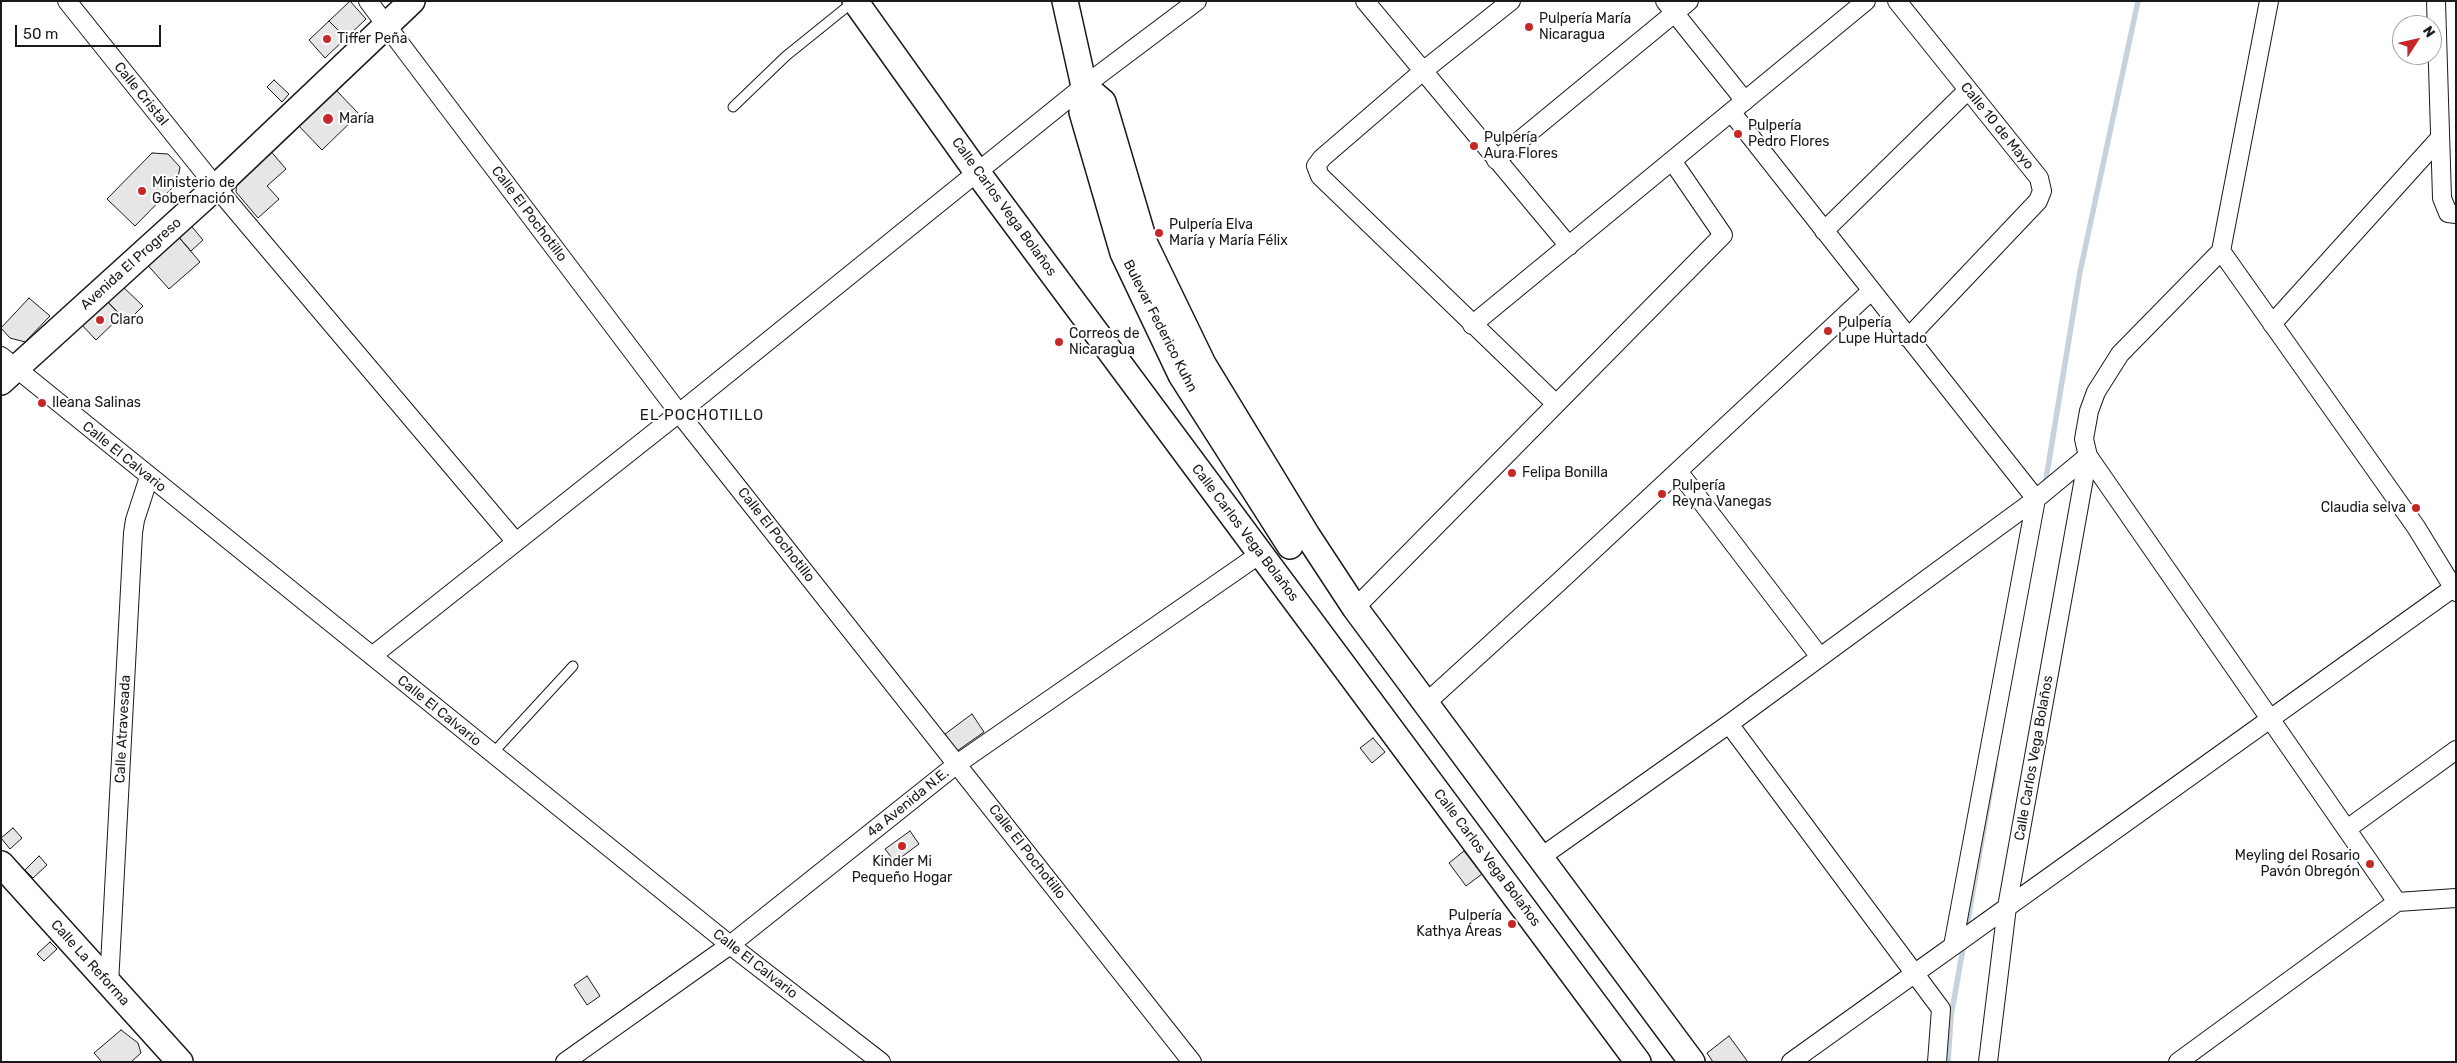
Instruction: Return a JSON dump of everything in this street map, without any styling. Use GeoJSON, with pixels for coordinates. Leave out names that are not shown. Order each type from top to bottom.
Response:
{"type":"FeatureCollection","features":[{"type":"Feature","properties":{"kind":"street","name":"Calle Cristal"},"geometry":{"type":"LineString","coordinates":[[67,1],[216,187],[516,542]]}},
{"type":"Feature","properties":{"kind":"street","name":"Calle El Pochotillo"},"geometry":{"type":"LineString","coordinates":[[368,1],[679,413],[1192,1062]]}},
{"type":"Feature","properties":{"kind":"street","name":"Avenida El Progreso"},"geometry":{"type":"LineString","coordinates":[[6,368],[216,187],[412,1]]}},
{"type":"Feature","properties":{"kind":"street","name":"Calle Carlos Vega Bolaños"},"geometry":{"type":"LineString","coordinates":[[854,1],[977,172],[1638,1062]]}},
{"type":"Feature","properties":{"kind":"street","name":"Bulevar Federico Kuhn"},"geometry":{"type":"LineString","coordinates":[[1065,1],[1084,86],[1082,112],[1123,253],[1181,375],[1298,540]]}},
{"type":"Feature","properties":{"kind":"street"},"geometry":{"type":"LineString","coordinates":[[372,656],[679,413],[1084,86],[1197,1]]}},
{"type":"Feature","properties":{"kind":"street"},"geometry":{"type":"LineString","coordinates":[[1365,1],[1569,246]]}},
{"type":"Feature","properties":{"kind":"street"},"geometry":{"type":"LineString","coordinates":[[1510,1],[1423,71],[1322,158],[1316,166],[1320,176],[1472,325],[1556,404]]}},
{"type":"Feature","properties":{"kind":"street"},"geometry":{"type":"LineString","coordinates":[[1496,160],[1670,8],[1689,1]]}},
{"type":"Feature","properties":{"kind":"street"},"geometry":{"type":"LineString","coordinates":[[1472,325],[1746,102],[1866,1]]}},
{"type":"Feature","properties":{"kind":"street","name":"Calle 10 de Mayo"},"geometry":{"type":"LineString","coordinates":[[1897,1],[2039,178],[2042,191],[2038,201],[1908,338]]}},
{"type":"Feature","properties":{"kind":"street"},"geometry":{"type":"LineString","coordinates":[[2269,1],[2221,251],[2120,354],[2096,392],[2089,411],[2084,439],[2088,456],[2397,902]]}},
{"type":"Feature","properties":{"kind":"street"},"geometry":{"type":"LineString","coordinates":[[2436,1],[2442,198],[2448,213],[2456,214]]}},
{"type":"Feature","properties":{"kind":"street"},"geometry":{"type":"LineString","coordinates":[[1670,8],[1746,102]]}},
{"type":"Feature","properties":{"kind":"street"},"geometry":{"type":"LineString","coordinates":[[1824,232],[1968,90]]}},
{"type":"Feature","properties":{"kind":"street"},"geometry":{"type":"LineString","coordinates":[[1732,113],[1908,338],[2038,498],[1953,946]]}},
{"type":"Feature","properties":{"kind":"street"},"geometry":{"type":"LineString","coordinates":[[2272,324],[2439,139]]}},
{"type":"Feature","properties":{"kind":"street"},"geometry":{"type":"LineString","coordinates":[[1355,608],[1723,235],[1673,162]]}},
{"type":"Feature","properties":{"kind":"street"},"geometry":{"type":"LineString","coordinates":[[1791,1062],[2270,718],[2455,589],[2416,527],[2221,251]]}},
{"type":"Feature","properties":{"kind":"street"},"geometry":{"type":"LineString","coordinates":[[1426,703],[1871,291]]}},
{"type":"Feature","properties":{"kind":"street","name":"Calle El Calvario"},"geometry":{"type":"LineString","coordinates":[[6,368],[149,477],[730,945],[881,1062]]}},
{"type":"Feature","properties":{"kind":"street","name":"Calle Carlos Vega Bolaños"},"geometry":{"type":"LineString","coordinates":[[1988,1062],[2007,907],[2088,456]]}},
{"type":"Feature","properties":{"kind":"street"},"geometry":{"type":"LineString","coordinates":[[1541,857],[1729,724],[2038,498],[2088,456]]}},
{"type":"Feature","properties":{"kind":"street"},"geometry":{"type":"LineString","coordinates":[[1678,471],[1820,657]]}},
{"type":"Feature","properties":{"kind":"street","name":"Calle Atravesada"},"geometry":{"type":"LineString","coordinates":[[109,984],[133,533],[135,520],[149,477]]}},
{"type":"Feature","properties":{"kind":"street"},"geometry":{"type":"LineString","coordinates":[[1263,559],[1298,540],[1355,608],[1692,1062]]}},
{"type":"Feature","properties":{"kind":"street","name":"4a Avenida N.E."},"geometry":{"type":"LineString","coordinates":[[565,1062],[730,945],[957,764],[1263,559]]}},
{"type":"Feature","properties":{"kind":"street"},"geometry":{"type":"LineString","coordinates":[[1729,724],[1941,1009],[1937,1062]]}},
{"type":"Feature","properties":{"kind":"street"},"geometry":{"type":"LineString","coordinates":[[2347,829],[2456,750]]}},
{"type":"Feature","properties":{"kind":"street","name":"Calle La Reforma"},"geometry":{"type":"LineString","coordinates":[[1,864],[180,1062]]}},
{"type":"Feature","properties":{"kind":"street"},"geometry":{"type":"LineString","coordinates":[[2178,1062],[2397,902],[2456,898]]}},
{"type":"Feature","properties":{"kind":"lane"},"geometry":{"type":"LineString","coordinates":[[733,107],[786,56],[854,1]]}},
{"type":"Feature","properties":{"kind":"lane"},"geometry":{"type":"LineString","coordinates":[[492,754],[573,666]]}},
{"type":"Feature","properties":{"kind":"building"},"geometry":{"type":"Polygon","coordinates":[[[350,1],[366,19],[346,38],[329,21],[350,1]]]}},
{"type":"Feature","properties":{"kind":"building","name":"Tiffer Peña"},"geometry":{"type":"Polygon","coordinates":[[[329,21],[346,38],[325,58],[309,40],[329,21]]]}},
{"type":"Feature","properties":{"kind":"building"},"geometry":{"type":"Polygon","coordinates":[[[274,80],[289,94],[282,102],[267,87],[274,80]]]}},
{"type":"Feature","properties":{"kind":"building","name":"María"},"geometry":{"type":"Polygon","coordinates":[[[334,88],[359,114],[322,150],[297,124],[334,88]]]}},
{"type":"Feature","properties":{"kind":"building"},"geometry":{"type":"Polygon","coordinates":[[[268,148],[286,169],[267,186],[279,199],[258,218],[236,192],[237,175],[268,148]]]}},
{"type":"Feature","properties":{"kind":"building","name":"Ministerio de Gobernación"},"geometry":{"type":"Polygon","coordinates":[[[152,153],[168,154],[180,167],[177,183],[135,226],[107,199],[152,153]]]}},
{"type":"Feature","properties":{"kind":"building"},"geometry":{"type":"Polygon","coordinates":[[[188,222],[203,240],[191,251],[176,234],[188,222]]]}},
{"type":"Feature","properties":{"kind":"building"},"geometry":{"type":"Polygon","coordinates":[[[176,234],[200,262],[169,289],[144,261],[176,234]]]}},
{"type":"Feature","properties":{"kind":"building"},"geometry":{"type":"Polygon","coordinates":[[[120,284],[143,306],[127,322],[105,299],[120,284]]]}},
{"type":"Feature","properties":{"kind":"building"},"geometry":{"type":"Polygon","coordinates":[[[29,298],[50,316],[25,342],[10,338],[1,328],[29,298]]]}},
{"type":"Feature","properties":{"kind":"building","name":"Claro"},"geometry":{"type":"Polygon","coordinates":[[[105,299],[121,316],[96,340],[80,323],[105,299]]]}},
{"type":"Feature","properties":{"kind":"building"},"geometry":{"type":"Polygon","coordinates":[[[972,714],[984,732],[957,751],[945,734],[972,714]]]}},
{"type":"Feature","properties":{"kind":"building"},"geometry":{"type":"Polygon","coordinates":[[[1373,738],[1385,752],[1372,763],[1360,748],[1373,738]]]}},
{"type":"Feature","properties":{"kind":"building"},"geometry":{"type":"Polygon","coordinates":[[[13,828],[22,838],[10,849],[1,838],[13,828]]]}},
{"type":"Feature","properties":{"kind":"building","name":"Kinder Mi Pequeño Hogar"},"geometry":{"type":"Polygon","coordinates":[[[910,831],[919,844],[895,862],[885,849],[910,831]]]}},
{"type":"Feature","properties":{"kind":"building"},"geometry":{"type":"Polygon","coordinates":[[[1464,851],[1482,874],[1466,886],[1449,863],[1464,851]]]}},
{"type":"Feature","properties":{"kind":"building"},"geometry":{"type":"Polygon","coordinates":[[[39,856],[47,865],[33,878],[25,870],[39,856]]]}},
{"type":"Feature","properties":{"kind":"building"},"geometry":{"type":"Polygon","coordinates":[[[50,942],[57,949],[44,961],[37,954],[50,942]]]}},
{"type":"Feature","properties":{"kind":"building"},"geometry":{"type":"Polygon","coordinates":[[[587,976],[600,996],[587,1005],[574,985],[587,976]]]}},
{"type":"Feature","properties":{"kind":"building"},"geometry":{"type":"Polygon","coordinates":[[[121,1030],[138,1043],[141,1053],[131,1062],[102,1062],[94,1053],[121,1030]]]}},
{"type":"Feature","properties":{"kind":"building"},"geometry":{"type":"Polygon","coordinates":[[[1729,1036],[1748,1062],[1713,1062],[1707,1053],[1729,1036]]]}},
{"type":"Feature","properties":{"kind":"waterway"},"geometry":{"type":"LineString","coordinates":[[2045,485],[2080,272],[2138,1]]}},
{"type":"Feature","properties":{"kind":"waterway"},"geometry":{"type":"LineString","coordinates":[[1966,931],[1995,765]]}},
{"type":"Feature","properties":{"kind":"waterway"},"geometry":{"type":"LineString","coordinates":[[1948,1062],[1951,1016],[1964,943]]}},
{"type":"Feature","properties":{"kind":"place","name":"Pulpería María Nicaragua"},"geometry":{"type":"Point","coordinates":[1529,27]}},
{"type":"Feature","properties":{"kind":"place","name":"Tiffer Peña"},"geometry":{"type":"Point","coordinates":[327,39]}},
{"type":"Feature","properties":{"kind":"place","name":"María"},"geometry":{"type":"Point","coordinates":[328,119]}},
{"type":"Feature","properties":{"kind":"place","name":"Pulpería Pedro Flores"},"geometry":{"type":"Point","coordinates":[1738,134]}},
{"type":"Feature","properties":{"kind":"place","name":"Pulpería Aura Flores"},"geometry":{"type":"Point","coordinates":[1474,146]}},
{"type":"Feature","properties":{"kind":"place","name":"Ministerio de Gobernación"},"geometry":{"type":"Point","coordinates":[142,191]}},
{"type":"Feature","properties":{"kind":"place","name":"Pulpería Elva María y María Félix"},"geometry":{"type":"Point","coordinates":[1159,233]}},
{"type":"Feature","properties":{"kind":"place","name":"Claro"},"geometry":{"type":"Point","coordinates":[100,320]}},
{"type":"Feature","properties":{"kind":"place","name":"Pulpería Lupe Hurtado"},"geometry":{"type":"Point","coordinates":[1828,331]}},
{"type":"Feature","properties":{"kind":"place","name":"Correos de Nicaragua"},"geometry":{"type":"Point","coordinates":[1059,342]}},
{"type":"Feature","properties":{"kind":"place","name":"Ileana Salinas"},"geometry":{"type":"Point","coordinates":[42,403]}},
{"type":"Feature","properties":{"kind":"place","name":"Felipa Bonilla"},"geometry":{"type":"Point","coordinates":[1512,473]}},
{"type":"Feature","properties":{"kind":"place","name":"Pulpería Reyna Vanegas"},"geometry":{"type":"Point","coordinates":[1662,494]}},
{"type":"Feature","properties":{"kind":"place","name":"Claudia selva"},"geometry":{"type":"Point","coordinates":[2416,508]}},
{"type":"Feature","properties":{"kind":"place","name":"Kinder Mi Pequeño Hogar"},"geometry":{"type":"Point","coordinates":[902,846]}},
{"type":"Feature","properties":{"kind":"place","name":"Meyling del Rosario Pavón Obregón"},"geometry":{"type":"Point","coordinates":[2370,864]}},
{"type":"Feature","properties":{"kind":"place","name":"Pulpería Kathya Áreas"},"geometry":{"type":"Point","coordinates":[1512,924]}},
{"type":"Feature","properties":{"kind":"district","name":"EL POCHOTILLO"},"geometry":{"type":"Point","coordinates":[702,416]}}]}
